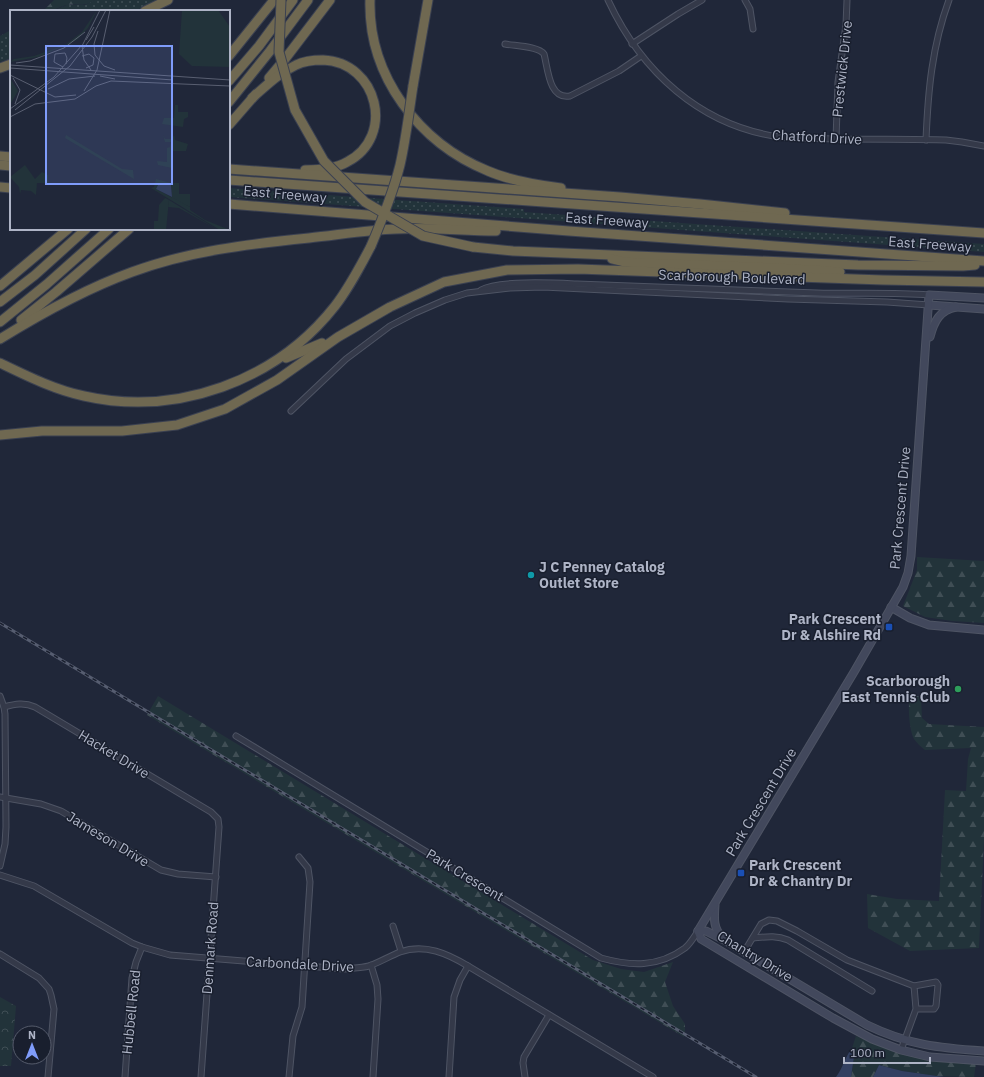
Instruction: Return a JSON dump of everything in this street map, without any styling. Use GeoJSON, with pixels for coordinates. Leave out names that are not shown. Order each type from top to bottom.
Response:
{"type":"FeatureCollection","features":[{"type":"Feature","properties":{"kind":"highway"},"geometry":{"type":"LineString","coordinates":[[147,10],[168,0]]}},
{"type":"Feature","properties":{"kind":"highway"},"geometry":{"type":"LineString","coordinates":[[230,55],[274,0]]}},
{"type":"Feature","properties":{"kind":"highway"},"geometry":{"type":"LineString","coordinates":[[281,0],[279,52],[295,110],[324,161],[365,202],[423,236],[473,247],[513,251],[858,264],[963,266],[984,262]]}},
{"type":"Feature","properties":{"kind":"highway"},"geometry":{"type":"LineString","coordinates":[[230,80],[259,46],[293,0]]}},
{"type":"Feature","properties":{"kind":"highway"},"geometry":{"type":"LineString","coordinates":[[230,101],[308,0]]}},
{"type":"Feature","properties":{"kind":"highway"},"geometry":{"type":"LineString","coordinates":[[230,124],[286,58],[330,0]]}},
{"type":"Feature","properties":{"kind":"highway"},"geometry":{"type":"LineString","coordinates":[[370,0],[371,27],[382,68],[401,103],[422,129],[434,140],[471,164],[508,178],[620,197]]}},
{"type":"Feature","properties":{"kind":"highway"},"geometry":{"type":"LineString","coordinates":[[0,363],[40,382],[72,393],[108,401],[142,402],[178,400],[215,391],[249,377],[268,366],[308,335],[335,306],[354,277],[371,246],[395,184],[414,86],[428,0]]}},
{"type":"Feature","properties":{"kind":"highway"},"geometry":{"type":"LineString","coordinates":[[252,98],[272,80],[296,65],[312,61],[327,60],[347,66],[361,77],[369,88],[375,108],[375,123],[370,140],[358,154],[346,163],[326,168],[262,172]]}},
{"type":"Feature","properties":{"kind":"highway"},"geometry":{"type":"LineString","coordinates":[[0,68],[10,64]]}},
{"type":"Feature","properties":{"kind":"highway"},"geometry":{"type":"LineString","coordinates":[[0,156],[10,157]]}},
{"type":"Feature","properties":{"kind":"highway"},"geometry":{"type":"LineString","coordinates":[[0,165],[10,166]]}},
{"type":"Feature","properties":{"kind":"highway"},"geometry":{"type":"LineString","coordinates":[[230,170],[620,197],[700,204],[916,228]]}},
{"type":"Feature","properties":{"kind":"highway","name":"East Freeway"},"geometry":{"type":"LineString","coordinates":[[230,180],[984,233]]}},
{"type":"Feature","properties":{"kind":"highway"},"geometry":{"type":"LineString","coordinates":[[0,187],[10,188]]}},
{"type":"Feature","properties":{"kind":"highway","name":"East Freeway"},"geometry":{"type":"LineString","coordinates":[[230,204],[569,232],[984,262]]}},
{"type":"Feature","properties":{"kind":"highway"},"geometry":{"type":"LineString","coordinates":[[0,338],[41,314],[118,277],[177,257],[217,249],[396,229],[569,232]]}},
{"type":"Feature","properties":{"kind":"highway"},"geometry":{"type":"LineString","coordinates":[[0,286],[67,230]]}},
{"type":"Feature","properties":{"kind":"highway"},"geometry":{"type":"LineString","coordinates":[[0,302],[35,274],[85,230]]}},
{"type":"Feature","properties":{"kind":"highway"},"geometry":{"type":"LineString","coordinates":[[0,322],[47,284],[108,230]]}},
{"type":"Feature","properties":{"kind":"highway"},"geometry":{"type":"LineString","coordinates":[[0,338],[128,230]]}},
{"type":"Feature","properties":{"kind":"highway"},"geometry":{"type":"LineString","coordinates":[[589,254],[624,262],[795,269],[952,281]]}},
{"type":"Feature","properties":{"kind":"highway"},"geometry":{"type":"LineString","coordinates":[[268,366],[338,336],[390,307],[444,282],[507,270],[578,269],[984,282]]}},
{"type":"Feature","properties":{"kind":"highway"},"geometry":{"type":"LineString","coordinates":[[0,435],[42,431],[122,431],[177,425],[225,409],[277,380],[338,336]]}},
{"type":"Feature","properties":{"kind":"street","name":"Chatford Drive"},"geometry":{"type":"LineString","coordinates":[[608,0],[632,44],[665,82],[706,112],[726,122],[758,132],[796,138],[926,140],[962,142],[984,146]]}},
{"type":"Feature","properties":{"kind":"street"},"geometry":{"type":"LineString","coordinates":[[632,44],[702,0]]}},
{"type":"Feature","properties":{"kind":"street"},"geometry":{"type":"LineString","coordinates":[[745,0],[750,10],[753,29]]}},
{"type":"Feature","properties":{"kind":"street","name":"Prestwick Drive"},"geometry":{"type":"LineString","coordinates":[[836,139],[838,82],[846,25],[847,0]]}},
{"type":"Feature","properties":{"kind":"street"},"geometry":{"type":"LineString","coordinates":[[926,140],[927,109],[933,57],[943,16],[949,0]]}},
{"type":"Feature","properties":{"kind":"street"},"geometry":{"type":"LineString","coordinates":[[505,44],[535,49],[542,52],[552,87],[557,94],[564,97],[570,96],[619,71],[641,56]]}},
{"type":"Feature","properties":{"kind":"street","name":"Scarborough Boulevard"},"geometry":{"type":"LineString","coordinates":[[480,291],[487,287],[507,284],[564,282],[831,294],[907,293],[984,298]]}},
{"type":"Feature","properties":{"kind":"street","name":"Scarborough Boulevard"},"geometry":{"type":"LineString","coordinates":[[291,411],[346,359],[390,326],[415,313],[446,300],[480,291],[526,287],[929,305],[984,309]]}},
{"type":"Feature","properties":{"kind":"street","name":"Park Crescent Drive"},"geometry":{"type":"LineString","coordinates":[[698,931],[850,678],[906,580],[911,561],[929,294]]}},
{"type":"Feature","properties":{"kind":"street"},"geometry":{"type":"LineString","coordinates":[[925,358],[934,322],[944,312],[956,307]]}},
{"type":"Feature","properties":{"kind":"street"},"geometry":{"type":"LineString","coordinates":[[891,607],[910,618],[929,624],[984,630]]}},
{"type":"Feature","properties":{"kind":"street"},"geometry":{"type":"LineString","coordinates":[[0,696],[4,707],[6,798],[6,835],[0,866]]}},
{"type":"Feature","properties":{"kind":"street","name":"Hacket Drive"},"geometry":{"type":"LineString","coordinates":[[4,707],[20,704],[35,707],[211,812],[218,819]]}},
{"type":"Feature","properties":{"kind":"street","name":"Park Crescent"},"geometry":{"type":"LineString","coordinates":[[236,736],[601,958],[636,965],[653,963],[685,948],[698,931]]}},
{"type":"Feature","properties":{"kind":"street","name":"Jameson Drive"},"geometry":{"type":"LineString","coordinates":[[0,797],[41,804],[61,811],[161,870],[178,874],[216,877]]}},
{"type":"Feature","properties":{"kind":"street","name":"Denmark Road"},"geometry":{"type":"LineString","coordinates":[[201,1077],[216,877],[219,827],[218,819]]}},
{"type":"Feature","properties":{"kind":"street"},"geometry":{"type":"LineString","coordinates":[[289,1077],[293,1036],[302,1007],[310,878],[308,868],[300,857]]}},
{"type":"Feature","properties":{"kind":"street","name":"Carbondale Drive"},"geometry":{"type":"LineString","coordinates":[[0,875],[34,886],[142,947],[170,955],[344,969],[371,965],[401,951],[415,949],[434,950],[450,956],[468,966],[653,1077]]}},
{"type":"Feature","properties":{"kind":"street"},"geometry":{"type":"LineString","coordinates":[[716,902],[714,913],[715,928],[718,934],[726,941]]}},
{"type":"Feature","properties":{"kind":"street"},"geometry":{"type":"LineString","coordinates":[[744,952],[761,924],[769,920],[777,921],[846,960],[914,986],[936,982],[938,985],[936,1006],[934,1009],[916,1009]]}},
{"type":"Feature","properties":{"kind":"street"},"geometry":{"type":"LineString","coordinates":[[393,926],[401,951]]}},
{"type":"Feature","properties":{"kind":"street","name":"Chantry Drive"},"geometry":{"type":"LineString","coordinates":[[984,1051],[939,1048],[905,1041],[884,1034],[726,941],[706,931],[698,931],[700,939],[865,1036],[901,1050],[930,1057],[984,1061]]}},
{"type":"Feature","properties":{"kind":"street"},"geometry":{"type":"LineString","coordinates":[[753,938],[768,936],[782,937],[872,991]]}},
{"type":"Feature","properties":{"kind":"street","name":"Hubbell Road"},"geometry":{"type":"LineString","coordinates":[[125,1077],[132,978],[134,966],[142,947]]}},
{"type":"Feature","properties":{"kind":"street"},"geometry":{"type":"LineString","coordinates":[[0,954],[39,978],[49,989],[52,995],[54,1009],[48,1077]]}},
{"type":"Feature","properties":{"kind":"street"},"geometry":{"type":"LineString","coordinates":[[371,965],[377,985],[378,999],[373,1077]]}},
{"type":"Feature","properties":{"kind":"street"},"geometry":{"type":"LineString","coordinates":[[448,1077],[454,997],[460,980],[468,966]]}},
{"type":"Feature","properties":{"kind":"street"},"geometry":{"type":"LineString","coordinates":[[901,1050],[916,1009],[914,986]]}},
{"type":"Feature","properties":{"kind":"street"},"geometry":{"type":"LineString","coordinates":[[525,1077],[523,1063],[524,1057],[548,1015]]}},
{"type":"Feature","properties":{"kind":"green space"},"geometry":{"type":"Polygon","coordinates":[[[54,0],[95,0],[84,5],[67,5],[53,10],[44,10],[54,0]]]}},
{"type":"Feature","properties":{"kind":"green space"},"geometry":{"type":"Polygon","coordinates":[[[95,0],[161,0],[136,10],[54,10],[67,5],[85,5],[95,0]]]}},
{"type":"Feature","properties":{"kind":"green space"},"geometry":{"type":"Polygon","coordinates":[[[10,31],[10,58],[0,62],[0,36],[10,31]]]}},
{"type":"Feature","properties":{"kind":"green space"},"geometry":{"type":"Polygon","coordinates":[[[230,188],[524,209],[524,212],[984,244],[984,252],[230,197],[230,188]]]}},
{"type":"Feature","properties":{"kind":"green space"},"geometry":{"type":"Polygon","coordinates":[[[917,557],[984,561],[984,623],[952,621],[925,617],[903,606],[917,570],[917,557]]]}},
{"type":"Feature","properties":{"kind":"green space"},"geometry":{"type":"Polygon","coordinates":[[[911,692],[921,698],[922,718],[929,724],[984,727],[984,839],[979,948],[910,951],[868,928],[867,894],[897,899],[939,901],[945,790],[966,791],[968,759],[971,748],[925,750],[912,735],[909,709],[911,692]]]}},
{"type":"Feature","properties":{"kind":"green space"},"geometry":{"type":"Polygon","coordinates":[[[158,696],[593,960],[621,969],[644,972],[673,962],[665,982],[673,1006],[685,1024],[684,1037],[147,715],[158,696]]]}},
{"type":"Feature","properties":{"kind":"green space"},"geometry":{"type":"Polygon","coordinates":[[[0,997],[16,1006],[14,1025],[12,1025],[11,1066],[0,1066],[0,997]]]}},
{"type":"Feature","properties":{"kind":"green space"},"geometry":{"type":"Polygon","coordinates":[[[856,1036],[898,1053],[928,1060],[976,1063],[974,1077],[936,1076],[902,1071],[879,1065],[873,1077],[851,1077],[855,1050],[852,1048],[856,1036]]]}},
{"type":"Feature","properties":{"kind":"water"},"geometry":{"type":"Polygon","coordinates":[[[852,1048],[855,1050],[851,1077],[836,1077],[848,1055],[852,1048]]]}},
{"type":"Feature","properties":{"kind":"water"},"geometry":{"type":"Polygon","coordinates":[[[879,1065],[902,1071],[944,1077],[873,1077],[879,1065]]]}},
{"type":"Feature","properties":{"kind":"railway"},"geometry":{"type":"LineString","coordinates":[[0,623],[756,1077]]}},
{"type":"Feature","properties":{"kind":"place","name":"J C Penney Catalog Outlet Store"},"geometry":{"type":"Point","coordinates":[531,575]}},
{"type":"Feature","properties":{"kind":"place","name":"Park Crescent Dr & Alshire Rd"},"geometry":{"type":"Point","coordinates":[889,627]}},
{"type":"Feature","properties":{"kind":"place","name":"Scarborough East Tennis Club"},"geometry":{"type":"Point","coordinates":[958,689]}},
{"type":"Feature","properties":{"kind":"place","name":"Park Crescent Dr & Chantry Dr"},"geometry":{"type":"Point","coordinates":[741,873]}}]}
